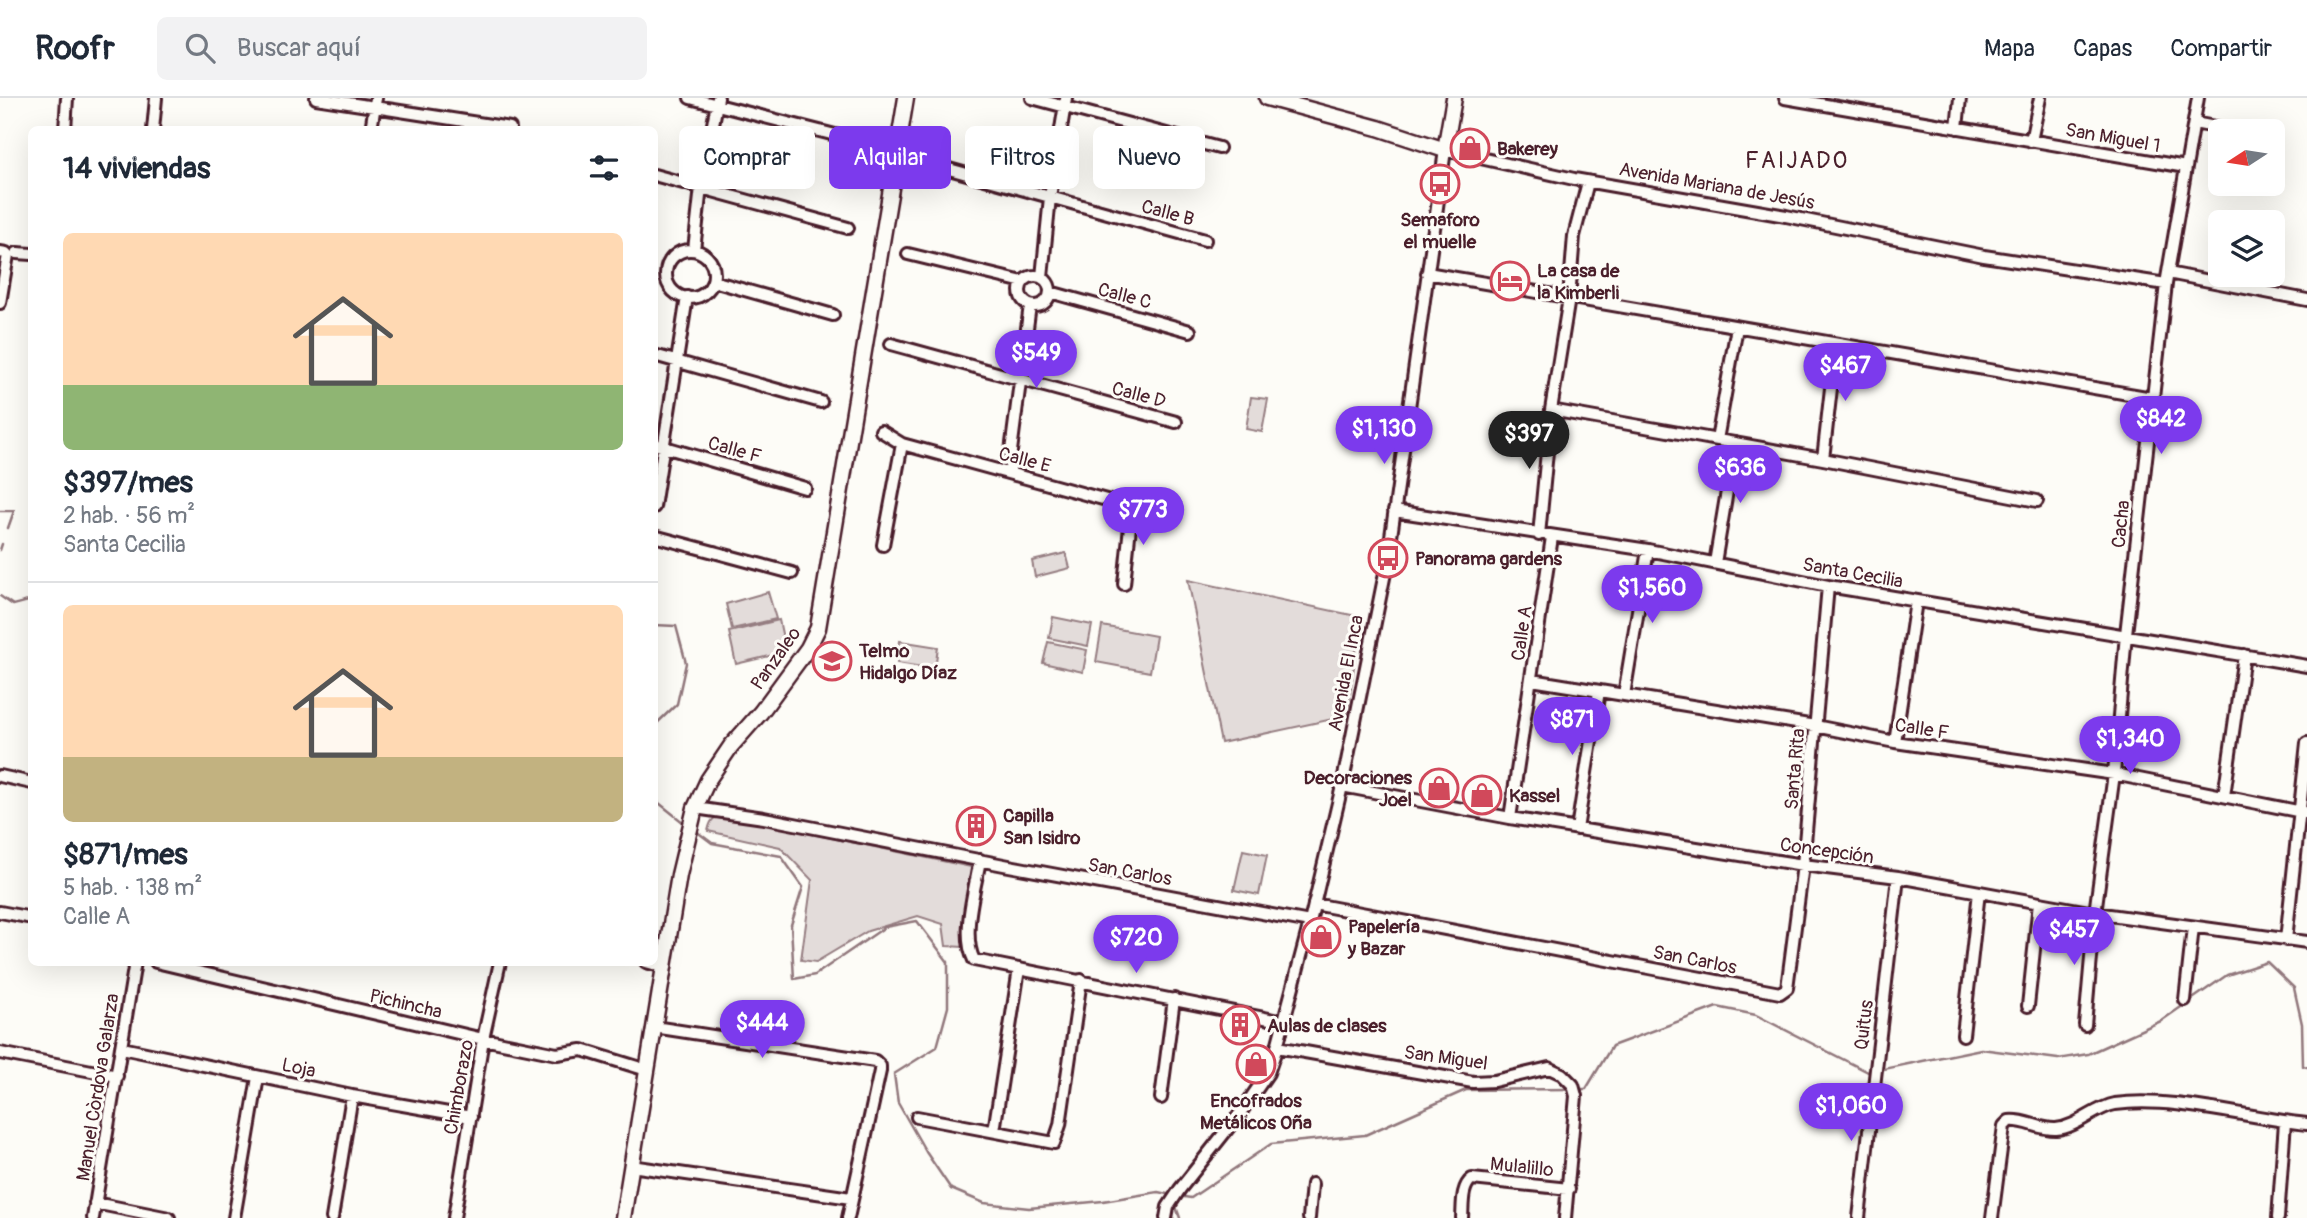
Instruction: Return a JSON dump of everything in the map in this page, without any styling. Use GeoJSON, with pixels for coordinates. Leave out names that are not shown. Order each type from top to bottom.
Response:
{"type":"FeatureCollection","features":[{"type":"Feature","properties":{"kind":"street"},"geometry":{"type":"LineString","coordinates":[[65,126],[67,98]]}},
{"type":"Feature","properties":{"kind":"street"},"geometry":{"type":"LineString","coordinates":[[153,126],[156,98]]}},
{"type":"Feature","properties":{"kind":"street"},"geometry":{"type":"LineString","coordinates":[[316,98],[375,103],[499,126]]}},
{"type":"Feature","properties":{"kind":"street"},"geometry":{"type":"LineString","coordinates":[[690,98],[717,101],[829,133]]}},
{"type":"Feature","properties":{"kind":"street","name":"Panzaleo"},"geometry":{"type":"LineString","coordinates":[[623,1218],[664,967],[694,811],[708,780],[808,648],[818,628],[906,98]]}},
{"type":"Feature","properties":{"kind":"street"},"geometry":{"type":"LineString","coordinates":[[1032,98],[1065,101],[1219,148]]}},
{"type":"Feature","properties":{"kind":"street","name":"Avenida Mariana de Jesús"},"geometry":{"type":"LineString","coordinates":[[1267,98],[1378,128],[1445,150],[1588,182],[1786,216],[1984,256],[2307,300]]}},
{"type":"Feature","properties":{"kind":"street","name":"Avenida El Inca"},"geometry":{"type":"LineString","coordinates":[[1167,1212],[1180,1189],[1263,1081],[1277,1047],[1310,922],[1342,786],[1388,558],[1454,98]]}},
{"type":"Feature","properties":{"kind":"street","name":"San Miguel 1"},"geometry":{"type":"LineString","coordinates":[[1785,98],[2186,167]]}},
{"type":"Feature","properties":{"kind":"street"},"geometry":{"type":"LineString","coordinates":[[1867,112],[1868,98]]}},
{"type":"Feature","properties":{"kind":"street"},"geometry":{"type":"LineString","coordinates":[[1957,128],[1960,98]]}},
{"type":"Feature","properties":{"kind":"street"},"geometry":{"type":"LineString","coordinates":[[2031,141],[2040,98]]}},
{"type":"Feature","properties":{"kind":"street","name":"Cacha"},"geometry":{"type":"LineString","coordinates":[[2084,1025],[2095,913],[2115,774],[2126,634],[2152,398],[2167,279],[2198,98]]}},
{"type":"Feature","properties":{"kind":"street"},"geometry":{"type":"LineString","coordinates":[[712,126],[717,101]]}},
{"type":"Feature","properties":{"kind":"street"},"geometry":{"type":"LineString","coordinates":[[1042,277],[1050,197],[1065,101]]}},
{"type":"Feature","properties":{"kind":"street"},"geometry":{"type":"LineString","coordinates":[[372,126],[375,103]]}},
{"type":"Feature","properties":{"kind":"street"},"geometry":{"type":"LineString","coordinates":[[2194,123],[2208,126]]}},
{"type":"Feature","properties":{"kind":"street","name":"Calle B"},"geometry":{"type":"LineString","coordinates":[[951,170],[1205,240]]}},
{"type":"Feature","properties":{"kind":"street"},"geometry":{"type":"LineString","coordinates":[[658,176],[679,181]]}},
{"type":"Feature","properties":{"kind":"street"},"geometry":{"type":"LineString","coordinates":[[1539,535],[1551,410],[1569,298],[1574,236],[1588,182]]}},
{"type":"Feature","properties":{"kind":"street"},"geometry":{"type":"LineString","coordinates":[[694,250],[701,189]]}},
{"type":"Feature","properties":{"kind":"street"},"geometry":{"type":"LineString","coordinates":[[708,189],[848,228]]}},
{"type":"Feature","properties":{"kind":"street"},"geometry":{"type":"LineString","coordinates":[[694,250],[710,261],[713,281],[702,294],[687,297],[676,293],[667,282],[667,267],[674,256],[694,250]]}},
{"type":"Feature","properties":{"kind":"street"},"geometry":{"type":"LineString","coordinates":[[0,303],[8,253],[28,254]]}},
{"type":"Feature","properties":{"kind":"street"},"geometry":{"type":"LineString","coordinates":[[908,254],[1023,282],[1034,276],[1042,277],[1050,292],[1043,304],[1030,305],[1020,295],[1023,282]]}},
{"type":"Feature","properties":{"kind":"street"},"geometry":{"type":"LineString","coordinates":[[658,265],[667,267]]}},
{"type":"Feature","properties":{"kind":"street"},"geometry":{"type":"LineString","coordinates":[[1427,273],[2152,398]]}},
{"type":"Feature","properties":{"kind":"street"},"geometry":{"type":"LineString","coordinates":[[713,281],[833,315]]}},
{"type":"Feature","properties":{"kind":"street","name":"Calle C"},"geometry":{"type":"LineString","coordinates":[[1050,292],[1190,331]]}},
{"type":"Feature","properties":{"kind":"street"},"geometry":{"type":"LineString","coordinates":[[659,445],[687,297]]}},
{"type":"Feature","properties":{"kind":"street"},"geometry":{"type":"LineString","coordinates":[[1010,473],[1030,305]]}},
{"type":"Feature","properties":{"kind":"street"},"geometry":{"type":"LineString","coordinates":[[1717,440],[1737,327]]}},
{"type":"Feature","properties":{"kind":"street","name":"Calle D"},"geometry":{"type":"LineString","coordinates":[[891,344],[1176,422]]}},
{"type":"Feature","properties":{"kind":"street"},"geometry":{"type":"LineString","coordinates":[[1824,459],[1836,344]]}},
{"type":"Feature","properties":{"kind":"street"},"geometry":{"type":"LineString","coordinates":[[658,356],[821,402]]}},
{"type":"Feature","properties":{"kind":"street"},"geometry":{"type":"LineString","coordinates":[[1551,410],[2037,501]]}},
{"type":"Feature","properties":{"kind":"street","name":"Calle E"},"geometry":{"type":"LineString","coordinates":[[881,431],[902,444],[1132,506],[1163,510]]}},
{"type":"Feature","properties":{"kind":"street"},"geometry":{"type":"LineString","coordinates":[[1715,563],[1735,443]]}},
{"type":"Feature","properties":{"kind":"street"},"geometry":{"type":"LineString","coordinates":[[883,545],[902,444]]}},
{"type":"Feature","properties":{"kind":"street","name":"Calle F"},"geometry":{"type":"LineString","coordinates":[[659,445],[805,488]]}},
{"type":"Feature","properties":{"kind":"street"},"geometry":{"type":"LineString","coordinates":[[1124,584],[1132,506]]}},
{"type":"Feature","properties":{"kind":"street","name":"Santa Cecilia"},"geometry":{"type":"LineString","coordinates":[[1394,511],[1648,550],[1828,586],[2307,666]]}},
{"type":"Feature","properties":{"kind":"street"},"geometry":{"type":"LineString","coordinates":[[658,537],[792,573]]}},
{"type":"Feature","properties":{"kind":"street","name":"Calle A"},"geometry":{"type":"LineString","coordinates":[[1510,818],[1552,537]]}},
{"type":"Feature","properties":{"kind":"street"},"geometry":{"type":"LineString","coordinates":[[1624,695],[1648,550]]}},
{"type":"Feature","properties":{"kind":"street","name":"Santa Rita"},"geometry":{"type":"LineString","coordinates":[[1780,993],[1787,988],[1803,865],[1828,586]]}},
{"type":"Feature","properties":{"kind":"street"},"geometry":{"type":"LineString","coordinates":[[1895,742],[1916,600]]}},
{"type":"Feature","properties":{"kind":"street"},"geometry":{"type":"LineString","coordinates":[[2224,796],[2244,655]]}},
{"type":"Feature","properties":{"kind":"street","name":"Calle F"},"geometry":{"type":"LineString","coordinates":[[1532,680],[1815,726],[1895,742],[2115,774],[2303,812]]}},
{"type":"Feature","properties":{"kind":"street"},"geometry":{"type":"LineString","coordinates":[[1577,828],[1599,691]]}},
{"type":"Feature","properties":{"kind":"street"},"geometry":{"type":"LineString","coordinates":[[2286,940],[2303,812],[2307,743]]}},
{"type":"Feature","properties":{"kind":"street"},"geometry":{"type":"LineString","coordinates":[[0,776],[28,782]]}},
{"type":"Feature","properties":{"kind":"street","name":"Concepción"},"geometry":{"type":"LineString","coordinates":[[1342,786],[1510,818],[1803,865],[1898,877],[2095,913],[2307,942]]}},
{"type":"Feature","properties":{"kind":"street","name":"San Carlos"},"geometry":{"type":"LineString","coordinates":[[694,811],[764,818],[1310,922]]}},
{"type":"Feature","properties":{"kind":"street"},"geometry":{"type":"LineString","coordinates":[[980,860],[969,925],[969,944],[974,960],[1283,1022]]}},
{"type":"Feature","properties":{"kind":"street","name":"Quitus"},"geometry":{"type":"LineString","coordinates":[[1859,1218],[1898,877]]}},
{"type":"Feature","properties":{"kind":"street"},"geometry":{"type":"LineString","coordinates":[[1963,1035],[1979,892]]}},
{"type":"Feature","properties":{"kind":"street"},"geometry":{"type":"LineString","coordinates":[[2028,1006],[2039,903]]}},
{"type":"Feature","properties":{"kind":"street","name":"San Carlos"},"geometry":{"type":"LineString","coordinates":[[1314,904],[1780,993]]}},
{"type":"Feature","properties":{"kind":"street"},"geometry":{"type":"LineString","coordinates":[[0,912],[28,917]]}},
{"type":"Feature","properties":{"kind":"street"},"geometry":{"type":"LineString","coordinates":[[2185,1000],[2193,927]]}},
{"type":"Feature","properties":{"kind":"street"},"geometry":{"type":"LineString","coordinates":[[658,965],[664,967]]}},
{"type":"Feature","properties":{"kind":"street","name":"Manuel Còrdova Galarza"},"geometry":{"type":"LineString","coordinates":[[93,1218],[134,966]]}},
{"type":"Feature","properties":{"kind":"street","name":"Chimborazo"},"geometry":{"type":"LineString","coordinates":[[454,1218],[499,966]]}},
{"type":"Feature","properties":{"kind":"street","name":"Pichincha"},"geometry":{"type":"LineString","coordinates":[[201,968],[484,1039],[557,1054],[582,1051],[647,1069]]}},
{"type":"Feature","properties":{"kind":"street"},"geometry":{"type":"LineString","coordinates":[[994,1131],[1019,969]]}},
{"type":"Feature","properties":{"kind":"street"},"geometry":{"type":"LineString","coordinates":[[916,1117],[1054,1143],[1060,1125],[1081,980]]}},
{"type":"Feature","properties":{"kind":"street"},"geometry":{"type":"LineString","coordinates":[[1161,1098],[1174,999]]}},
{"type":"Feature","properties":{"kind":"street"},"geometry":{"type":"LineString","coordinates":[[654,1027],[878,1063],[880,1071],[848,1218]]}},
{"type":"Feature","properties":{"kind":"street","name":"San Miguel"},"geometry":{"type":"LineString","coordinates":[[1277,1047],[1473,1082],[1494,1082],[1549,1068],[1562,1074],[1575,1090],[1576,1115],[1565,1218]]}},
{"type":"Feature","properties":{"kind":"street","name":"Loja"},"geometry":{"type":"LineString","coordinates":[[121,1048],[352,1096],[471,1116]]}},
{"type":"Feature","properties":{"kind":"street"},"geometry":{"type":"LineString","coordinates":[[0,1053],[117,1076]]}},
{"type":"Feature","properties":{"kind":"street"},"geometry":{"type":"LineString","coordinates":[[234,1218],[258,1077]]}},
{"type":"Feature","properties":{"kind":"street"},"geometry":{"type":"LineString","coordinates":[[331,1218],[352,1096]]}},
{"type":"Feature","properties":{"kind":"street"},"geometry":{"type":"LineString","coordinates":[[1992,1218],[2004,1126],[2009,1121],[2017,1120],[2054,1129],[2068,1126],[2113,1105],[2171,1104],[2307,1124]]}},
{"type":"Feature","properties":{"kind":"street"},"geometry":{"type":"LineString","coordinates":[[2278,1218],[2284,1122]]}},
{"type":"Feature","properties":{"kind":"street"},"geometry":{"type":"LineString","coordinates":[[631,1167],[851,1198]]}},
{"type":"Feature","properties":{"kind":"street","name":"Mulalillo"},"geometry":{"type":"LineString","coordinates":[[1462,1218],[1466,1184],[1472,1179],[1569,1189]]}},
{"type":"Feature","properties":{"kind":"street"},"geometry":{"type":"LineString","coordinates":[[1309,1218],[1312,1184]]}},
{"type":"Feature","properties":{"kind":"street"},"geometry":{"type":"LineString","coordinates":[[95,1203],[169,1218]]}},
{"type":"Feature","properties":{"kind":"shaded area"},"geometry":{"type":"Polygon","coordinates":[[[1251,397],[1268,399],[1262,432],[1246,429],[1251,397]]]}},
{"type":"Feature","properties":{"kind":"shaded area"},"geometry":{"type":"Polygon","coordinates":[[[1066,553],[1070,568],[1035,577],[1032,561],[1066,553]]]}},
{"type":"Feature","properties":{"kind":"shaded area"},"geometry":{"type":"Polygon","coordinates":[[[1188,580],[1361,617],[1347,716],[1221,743],[1188,580]]]}},
{"type":"Feature","properties":{"kind":"shaded area"},"geometry":{"type":"Polygon","coordinates":[[[768,592],[776,619],[732,629],[726,604],[768,592]]]}},
{"type":"Feature","properties":{"kind":"shaded area"},"geometry":{"type":"Polygon","coordinates":[[[1053,617],[1092,625],[1088,646],[1049,638],[1053,617]]]}},
{"type":"Feature","properties":{"kind":"shaded area"},"geometry":{"type":"Polygon","coordinates":[[[779,620],[786,652],[736,664],[729,632],[779,620]]]}},
{"type":"Feature","properties":{"kind":"shaded area"},"geometry":{"type":"Polygon","coordinates":[[[1102,626],[1156,636],[1150,672],[1096,662],[1102,626]]]}},
{"type":"Feature","properties":{"kind":"shaded area"},"geometry":{"type":"Polygon","coordinates":[[[900,641],[938,647],[935,669],[897,663],[900,641]]]}},
{"type":"Feature","properties":{"kind":"shaded area"},"geometry":{"type":"Polygon","coordinates":[[[1048,642],[1087,650],[1083,672],[1043,663],[1048,642]]]}},
{"type":"Feature","properties":{"kind":"shaded area"},"geometry":{"type":"Polygon","coordinates":[[[721,815],[971,867],[964,947],[946,946],[943,924],[918,916],[868,931],[816,962],[801,960],[812,880],[780,847],[708,831],[712,821],[721,815]]]}},
{"type":"Feature","properties":{"kind":"shaded area"},"geometry":{"type":"Polygon","coordinates":[[[1243,850],[1267,855],[1259,895],[1234,890],[1243,850]]]}},
{"type":"Feature","properties":{"kind":"waterway"},"geometry":{"type":"LineString","coordinates":[[0,511],[14,511],[8,528]]}},
{"type":"Feature","properties":{"kind":"waterway"},"geometry":{"type":"LineString","coordinates":[[0,550],[2,544]]}},
{"type":"Feature","properties":{"kind":"waterway"},"geometry":{"type":"LineString","coordinates":[[0,596],[13,605],[28,601]]}},
{"type":"Feature","properties":{"kind":"waterway"},"geometry":{"type":"LineString","coordinates":[[658,625],[676,626],[686,663],[677,704],[658,722]]}},
{"type":"Feature","properties":{"kind":"waterway"},"geometry":{"type":"LineString","coordinates":[[658,802],[684,823]]}},
{"type":"Feature","properties":{"kind":"waterway"},"geometry":{"type":"LineString","coordinates":[[696,831],[712,843],[781,856],[803,887],[791,925],[794,979],[815,975],[885,927],[917,921],[948,962],[948,1007],[937,1047],[894,1074],[898,1103],[951,1189],[984,1203],[1029,1208],[1103,1201],[1158,1192],[1172,1195]]}},
{"type":"Feature","properties":{"kind":"waterway"},"geometry":{"type":"LineString","coordinates":[[1879,1070],[1981,1049],[2058,1059],[2088,1054],[2161,1021],[2227,975],[2267,962],[2294,988],[2302,1024],[2303,1066],[2307,1067]]}},
{"type":"Feature","properties":{"kind":"waterway"},"geometry":{"type":"LineString","coordinates":[[1578,1089],[1586,1089],[1612,1046],[1717,1007],[1756,1015],[1868,1072],[1872,1071]]}},
{"type":"Feature","properties":{"kind":"waterway"},"geometry":{"type":"LineString","coordinates":[[1178,1196],[1191,1198],[1271,1144],[1365,1135],[1466,1090],[1572,1089]]}},
{"type":"Feature","properties":{"kind":"waterway"},"geometry":{"type":"LineString","coordinates":[[1175,1204],[1180,1218]]}},
{"type":"Feature","properties":{"kind":"place","name":"Bakerey"},"geometry":{"type":"Point","coordinates":[1470,148]}},
{"type":"Feature","properties":{"kind":"place","name":"Semaforo el muelle"},"geometry":{"type":"Point","coordinates":[1440,184]}},
{"type":"Feature","properties":{"kind":"place","name":"La casa de la Kimberli"},"geometry":{"type":"Point","coordinates":[1510,281]}},
{"type":"Feature","properties":{"kind":"place","name":"Panorama gardens"},"geometry":{"type":"Point","coordinates":[1388,558]}},
{"type":"Feature","properties":{"kind":"place","name":"Telmo Hidalgo Díaz"},"geometry":{"type":"Point","coordinates":[832,661]}},
{"type":"Feature","properties":{"kind":"place","name":"Decoraciones Joel"},"geometry":{"type":"Point","coordinates":[1439,788]}},
{"type":"Feature","properties":{"kind":"place","name":"Kassel"},"geometry":{"type":"Point","coordinates":[1482,795]}},
{"type":"Feature","properties":{"kind":"place","name":"Capilla San Isidro"},"geometry":{"type":"Point","coordinates":[976,826]}},
{"type":"Feature","properties":{"kind":"place","name":"Papelería y Bazar"},"geometry":{"type":"Point","coordinates":[1321,937]}},
{"type":"Feature","properties":{"kind":"place","name":"Aulas de clases"},"geometry":{"type":"Point","coordinates":[1240,1025]}},
{"type":"Feature","properties":{"kind":"place","name":"Encofrados Metálicos Oña"},"geometry":{"type":"Point","coordinates":[1256,1064]}},
{"type":"Feature","properties":{"kind":"district","name":"FAIJADO"},"geometry":{"type":"Point","coordinates":[1797,160]}}]}
